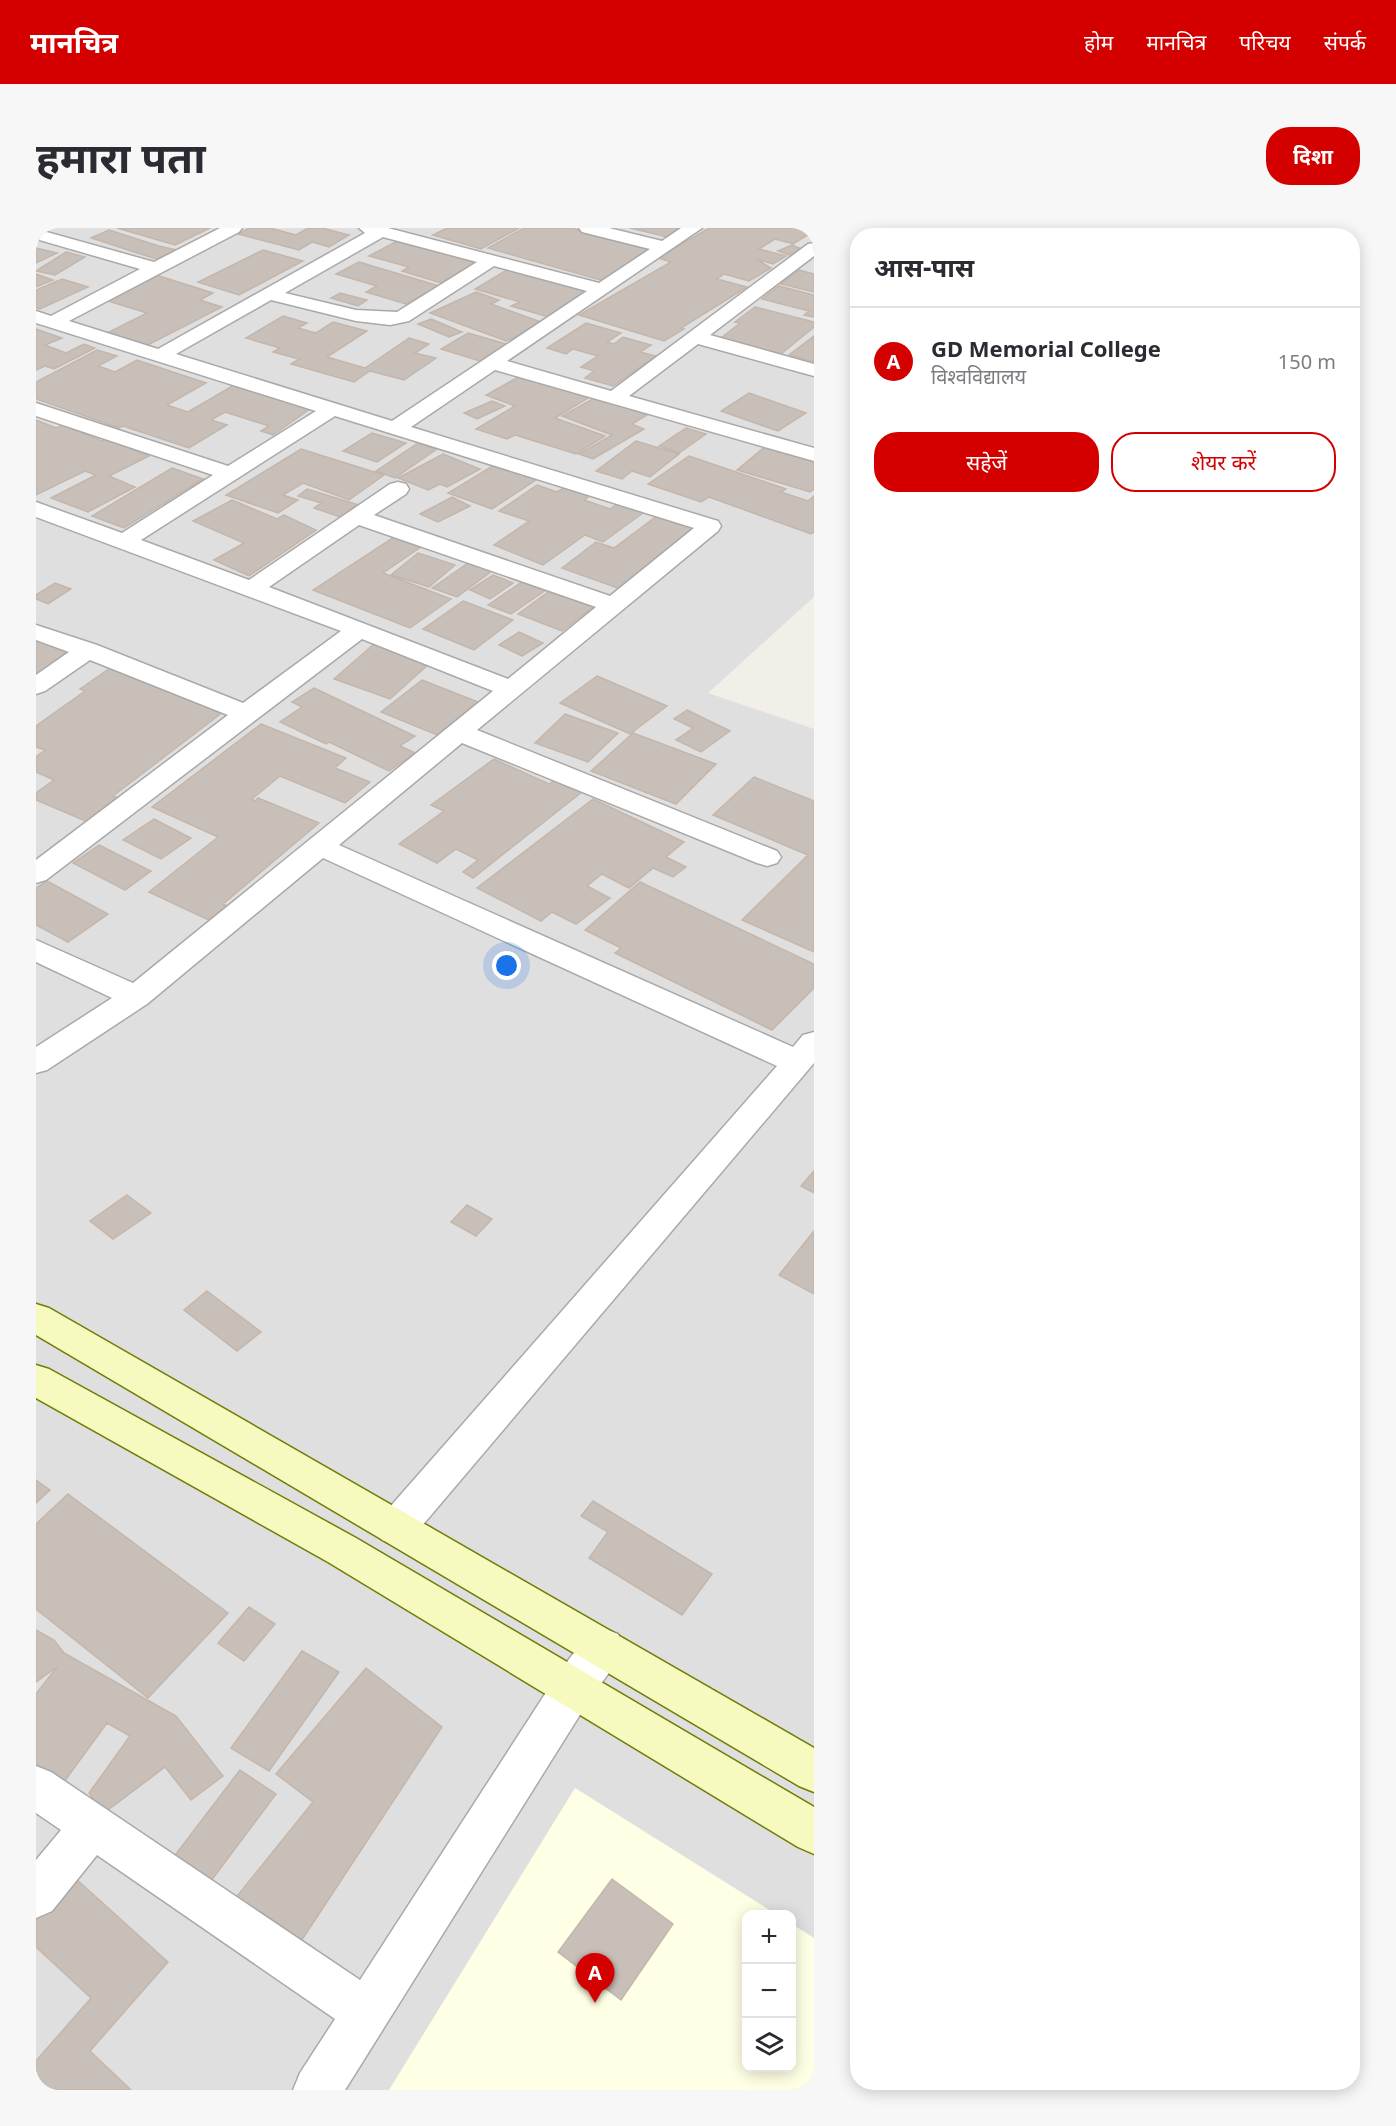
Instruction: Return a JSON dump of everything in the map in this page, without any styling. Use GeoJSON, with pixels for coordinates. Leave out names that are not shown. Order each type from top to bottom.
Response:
{"type":"FeatureCollection","features":[{"type":"Feature","properties":{"kind":"street"},"geometry":{"type":"LineString","coordinates":[[60,241],[87,228]]}},
{"type":"Feature","properties":{"kind":"street"},"geometry":{"type":"LineString","coordinates":[[44,319],[156,268],[233,228]]}},
{"type":"Feature","properties":{"kind":"street"},"geometry":{"type":"LineString","coordinates":[[588,228],[664,247]]}},
{"type":"Feature","properties":{"kind":"street"},"geometry":{"type":"LineString","coordinates":[[395,428],[693,228]]}},
{"type":"Feature","properties":{"kind":"street"},"geometry":{"type":"LineString","coordinates":[[161,356],[374,230],[602,289]]}},
{"type":"Feature","properties":{"kind":"street"},"geometry":{"type":"LineString","coordinates":[[36,234],[156,268]]}},
{"type":"Feature","properties":{"kind":"street"},"geometry":{"type":"LineString","coordinates":[[614,398],[814,248]]}},
{"type":"Feature","properties":{"kind":"street"},"geometry":{"type":"LineString","coordinates":[[269,294],[392,321],[492,260]]}},
{"type":"Feature","properties":{"kind":"street"},"geometry":{"type":"LineString","coordinates":[[36,1062],[136,997],[710,525],[44,319]]}},
{"type":"Feature","properties":{"kind":"street"},"geometry":{"type":"LineString","coordinates":[[695,337],[814,370]]}},
{"type":"Feature","properties":{"kind":"street"},"geometry":{"type":"LineString","coordinates":[[492,363],[814,455]]}},
{"type":"Feature","properties":{"kind":"street"},"geometry":{"type":"LineString","coordinates":[[123,542],[333,409]]}},
{"type":"Feature","properties":{"kind":"street"},"geometry":{"type":"LineString","coordinates":[[36,410],[230,474]]}},
{"type":"Feature","properties":{"kind":"street"},"geometry":{"type":"LineString","coordinates":[[252,590],[398,489]]}},
{"type":"Feature","properties":{"kind":"street"},"geometry":{"type":"LineString","coordinates":[[36,509],[359,629],[511,689]]}},
{"type":"Feature","properties":{"kind":"street"},"geometry":{"type":"LineString","coordinates":[[357,517],[613,605]]}},
{"type":"Feature","properties":{"kind":"street"},"geometry":{"type":"LineString","coordinates":[[36,874],[359,629]]}},
{"type":"Feature","properties":{"kind":"street"},"geometry":{"type":"LineString","coordinates":[[36,632],[88,650],[246,713]]}},
{"type":"Feature","properties":{"kind":"street"},"geometry":{"type":"LineString","coordinates":[[36,686],[88,650]]}},
{"type":"Feature","properties":{"kind":"street"},"geometry":{"type":"LineString","coordinates":[[459,732],[766,857]]}},
{"type":"Feature","properties":{"kind":"street"},"geometry":{"type":"LineString","coordinates":[[320,846],[806,1053],[396,1528]]}},
{"type":"Feature","properties":{"kind":"street"},"geometry":{"type":"LineString","coordinates":[[36,950],[136,997]]}},
{"type":"Feature","properties":{"kind":"street"},"geometry":{"type":"LineString","coordinates":[[36,1318],[814,1771]]}},
{"type":"Feature","properties":{"kind":"street"},"geometry":{"type":"LineString","coordinates":[[36,1380],[342,1550],[814,1832]]}},
{"type":"Feature","properties":{"kind":"street"},"geometry":{"type":"LineString","coordinates":[[317,2090],[573,1688],[603,1647]]}},
{"type":"Feature","properties":{"kind":"street"},"geometry":{"type":"LineString","coordinates":[[36,1787],[366,2012]]}},
{"type":"Feature","properties":{"kind":"street"},"geometry":{"type":"LineString","coordinates":[[36,1895],[93,1826]]}},
{"type":"Feature","properties":{"kind":"shaded area"},"geometry":{"type":"Polygon","coordinates":[[[36,228],[814,228],[814,597],[708,693],[814,729],[814,2090],[36,2090],[36,228]]]}},
{"type":"Feature","properties":{"kind":"shaded area"},"geometry":{"type":"Polygon","coordinates":[[[575,1788],[770,1910],[742,1910],[742,2072],[796,2072],[796,1927],[814,1938],[814,2090],[389,2090],[575,1788]]]}},
{"type":"Feature","properties":{"kind":"building"},"geometry":{"type":"Polygon","coordinates":[[[117,228],[210,228],[175,245],[117,228]]]}},
{"type":"Feature","properties":{"kind":"building"},"geometry":{"type":"Polygon","coordinates":[[[249,228],[270,228],[296,235],[308,228],[322,228],[349,235],[329,247],[312,242],[299,250],[238,234],[249,228]]]}},
{"type":"Feature","properties":{"kind":"building"},"geometry":{"type":"Polygon","coordinates":[[[447,228],[519,228],[481,249],[433,235],[447,228]]]}},
{"type":"Feature","properties":{"kind":"building"},"geometry":{"type":"Polygon","coordinates":[[[524,228],[571,228],[655,250],[604,281],[488,248],[524,228]]]}},
{"type":"Feature","properties":{"kind":"building"},"geometry":{"type":"Polygon","coordinates":[[[630,228],[679,228],[667,237],[630,228]]]}},
{"type":"Feature","properties":{"kind":"building"},"geometry":{"type":"Polygon","coordinates":[[[709,228],[814,228],[814,231],[793,244],[775,239],[759,249],[786,256],[773,264],[756,259],[771,268],[749,281],[724,274],[717,279],[747,287],[664,341],[579,315],[671,262],[658,258],[709,228]]]}},
{"type":"Feature","properties":{"kind":"building"},"geometry":{"type":"Polygon","coordinates":[[[109,230],[177,250],[156,259],[91,238],[109,230]]]}},
{"type":"Feature","properties":{"kind":"building"},"geometry":{"type":"Polygon","coordinates":[[[399,240],[477,261],[441,283],[402,271],[409,267],[369,256],[399,240]]]}},
{"type":"Feature","properties":{"kind":"building"},"geometry":{"type":"Polygon","coordinates":[[[792,245],[804,250],[789,255],[778,251],[792,245]]]}},
{"type":"Feature","properties":{"kind":"building"},"geometry":{"type":"Polygon","coordinates":[[[36,248],[57,253],[36,263],[36,248]]]}},
{"type":"Feature","properties":{"kind":"building"},"geometry":{"type":"Polygon","coordinates":[[[263,250],[303,261],[239,295],[198,282],[263,250]]]}},
{"type":"Feature","properties":{"kind":"building"},"geometry":{"type":"Polygon","coordinates":[[[66,252],[85,257],[55,275],[36,271],[66,252]]]}},
{"type":"Feature","properties":{"kind":"building"},"geometry":{"type":"Polygon","coordinates":[[[359,262],[439,286],[406,304],[366,292],[377,286],[336,274],[359,262]]]}},
{"type":"Feature","properties":{"kind":"building"},"geometry":{"type":"Polygon","coordinates":[[[510,268],[589,290],[560,308],[566,310],[552,318],[511,306],[520,302],[475,289],[510,268]]]}},
{"type":"Feature","properties":{"kind":"building"},"geometry":{"type":"Polygon","coordinates":[[[799,270],[814,274],[814,292],[781,284],[799,270]]]}},
{"type":"Feature","properties":{"kind":"building"},"geometry":{"type":"Polygon","coordinates":[[[36,274],[53,280],[36,287],[36,274]]]}},
{"type":"Feature","properties":{"kind":"building"},"geometry":{"type":"Polygon","coordinates":[[[156,275],[213,293],[200,300],[222,307],[144,347],[105,334],[147,313],[105,300],[156,275]]]}},
{"type":"Feature","properties":{"kind":"building"},"geometry":{"type":"Polygon","coordinates":[[[62,279],[88,287],[40,309],[36,308],[36,290],[62,279]]]}},
{"type":"Feature","properties":{"kind":"building"},"geometry":{"type":"Polygon","coordinates":[[[779,286],[814,295],[814,317],[804,315],[809,311],[762,299],[779,286]]]}},
{"type":"Feature","properties":{"kind":"building"},"geometry":{"type":"Polygon","coordinates":[[[476,292],[499,300],[491,304],[544,323],[506,341],[430,313],[476,292]]]}},
{"type":"Feature","properties":{"kind":"building"},"geometry":{"type":"Polygon","coordinates":[[[340,293],[367,300],[358,306],[331,298],[340,293]]]}},
{"type":"Feature","properties":{"kind":"building"},"geometry":{"type":"Polygon","coordinates":[[[755,307],[814,322],[814,327],[781,354],[720,339],[740,323],[735,322],[755,307]]]}},
{"type":"Feature","properties":{"kind":"building"},"geometry":{"type":"Polygon","coordinates":[[[283,316],[307,323],[298,328],[316,333],[333,322],[367,331],[327,357],[365,368],[409,338],[429,344],[415,353],[436,358],[404,380],[370,371],[354,382],[291,364],[299,359],[273,352],[280,348],[246,338],[283,316]]]}},
{"type":"Feature","properties":{"kind":"building"},"geometry":{"type":"Polygon","coordinates":[[[431,319],[462,332],[449,337],[418,324],[431,319]]]}},
{"type":"Feature","properties":{"kind":"building"},"geometry":{"type":"Polygon","coordinates":[[[586,323],[621,333],[607,342],[614,344],[623,337],[651,345],[640,352],[656,356],[613,386],[585,378],[594,371],[581,367],[598,356],[573,349],[566,354],[547,348],[586,323]]]}},
{"type":"Feature","properties":{"kind":"building"},"geometry":{"type":"Polygon","coordinates":[[[36,329],[62,338],[45,345],[66,353],[84,344],[95,348],[54,369],[45,366],[36,370],[36,329]]]}},
{"type":"Feature","properties":{"kind":"building"},"geometry":{"type":"Polygon","coordinates":[[[468,333],[510,345],[483,362],[441,349],[468,333]]]}},
{"type":"Feature","properties":{"kind":"building"},"geometry":{"type":"Polygon","coordinates":[[[814,336],[814,362],[789,355],[814,336]]]}},
{"type":"Feature","properties":{"kind":"building"},"geometry":{"type":"Polygon","coordinates":[[[97,350],[117,356],[98,366],[115,372],[137,360],[206,383],[167,405],[188,412],[234,385],[310,409],[273,435],[261,431],[269,426],[225,412],[211,420],[227,425],[189,448],[123,426],[119,428],[36,399],[36,382],[97,350]]]}},
{"type":"Feature","properties":{"kind":"building"},"geometry":{"type":"Polygon","coordinates":[[[520,376],[588,398],[555,418],[605,436],[576,454],[515,435],[507,439],[476,429],[515,406],[486,395],[520,376]]]}},
{"type":"Feature","properties":{"kind":"building"},"geometry":{"type":"Polygon","coordinates":[[[749,393],[806,413],[778,431],[721,411],[749,393]]]}},
{"type":"Feature","properties":{"kind":"building"},"geometry":{"type":"Polygon","coordinates":[[[596,397],[647,415],[632,424],[644,429],[593,459],[579,454],[612,435],[562,416],[596,397]]]}},
{"type":"Feature","properties":{"kind":"building"},"geometry":{"type":"Polygon","coordinates":[[[492,401],[505,406],[477,419],[464,413],[492,401]]]}},
{"type":"Feature","properties":{"kind":"building"},"geometry":{"type":"Polygon","coordinates":[[[36,420],[56,428],[63,425],[102,441],[107,439],[149,456],[109,476],[135,487],[88,512],[51,498],[96,475],[85,471],[36,495],[36,420]]]}},
{"type":"Feature","properties":{"kind":"building"},"geometry":{"type":"Polygon","coordinates":[[[686,428],[706,434],[679,453],[659,446],[686,428]]]}},
{"type":"Feature","properties":{"kind":"building"},"geometry":{"type":"Polygon","coordinates":[[[372,433],[406,443],[377,462],[343,451],[372,433]]]}},
{"type":"Feature","properties":{"kind":"building"},"geometry":{"type":"Polygon","coordinates":[[[636,441],[679,454],[650,477],[632,471],[622,479],[596,471],[636,441]]]}},
{"type":"Feature","properties":{"kind":"building"},"geometry":{"type":"Polygon","coordinates":[[[418,443],[437,449],[395,478],[376,471],[418,443]]]}},
{"type":"Feature","properties":{"kind":"building"},"geometry":{"type":"Polygon","coordinates":[[[767,445],[814,459],[814,489],[810,492],[737,470],[767,445]]]}},
{"type":"Feature","properties":{"kind":"building"},"geometry":{"type":"Polygon","coordinates":[[[301,449],[384,475],[349,500],[303,483],[283,495],[298,500],[278,513],[226,495],[301,449]]]}},
{"type":"Feature","properties":{"kind":"building"},"geometry":{"type":"Polygon","coordinates":[[[443,454],[480,469],[447,487],[440,484],[428,490],[398,478],[443,454]]]}},
{"type":"Feature","properties":{"kind":"building"},"geometry":{"type":"Polygon","coordinates":[[[689,456],[786,489],[781,492],[808,501],[814,496],[814,532],[811,534],[709,497],[701,502],[648,484],[689,456]]]}},
{"type":"Feature","properties":{"kind":"building"},"geometry":{"type":"Polygon","coordinates":[[[494,465],[536,480],[492,509],[448,493],[494,465]]]}},
{"type":"Feature","properties":{"kind":"building"},"geometry":{"type":"Polygon","coordinates":[[[172,468],[203,479],[124,528],[92,516],[172,468]]]}},
{"type":"Feature","properties":{"kind":"building"},"geometry":{"type":"Polygon","coordinates":[[[537,485],[557,492],[565,487],[590,496],[584,500],[610,509],[621,501],[647,510],[603,542],[585,535],[543,565],[494,545],[529,521],[499,511],[537,485]]]}},
{"type":"Feature","properties":{"kind":"building"},"geometry":{"type":"Polygon","coordinates":[[[307,489],[359,505],[343,518],[314,508],[321,503],[298,496],[307,489]]]}},
{"type":"Feature","properties":{"kind":"building"},"geometry":{"type":"Polygon","coordinates":[[[452,497],[470,506],[438,522],[420,514],[452,497]]]}},
{"type":"Feature","properties":{"kind":"building"},"geometry":{"type":"Polygon","coordinates":[[[232,500],[277,519],[284,515],[316,530],[249,576],[214,560],[244,543],[193,521],[232,500]]]}},
{"type":"Feature","properties":{"kind":"building"},"geometry":{"type":"Polygon","coordinates":[[[658,515],[697,527],[620,589],[562,568],[596,542],[614,548],[658,515]]]}},
{"type":"Feature","properties":{"kind":"building"},"geometry":{"type":"Polygon","coordinates":[[[394,537],[421,547],[383,573],[451,599],[410,628],[313,590],[394,537]]]}},
{"type":"Feature","properties":{"kind":"building"},"geometry":{"type":"Polygon","coordinates":[[[418,553],[455,565],[429,587],[391,575],[418,553]]]}},
{"type":"Feature","properties":{"kind":"building"},"geometry":{"type":"Polygon","coordinates":[[[468,563],[492,571],[457,597],[432,588],[468,563]]]}},
{"type":"Feature","properties":{"kind":"building"},"geometry":{"type":"Polygon","coordinates":[[[493,575],[513,583],[490,599],[470,590],[493,575]]]}},
{"type":"Feature","properties":{"kind":"building"},"geometry":{"type":"Polygon","coordinates":[[[526,579],[549,588],[511,614],[488,605],[526,579]]]}},
{"type":"Feature","properties":{"kind":"building"},"geometry":{"type":"Polygon","coordinates":[[[55,583],[71,589],[48,604],[36,599],[36,595],[55,583]]]}},
{"type":"Feature","properties":{"kind":"building"},"geometry":{"type":"Polygon","coordinates":[[[555,587],[598,603],[562,631],[518,614],[555,587]]]}},
{"type":"Feature","properties":{"kind":"building"},"geometry":{"type":"Polygon","coordinates":[[[463,601],[513,620],[474,650],[423,629],[463,601]]]}},
{"type":"Feature","properties":{"kind":"building"},"geometry":{"type":"Polygon","coordinates":[[[519,632],[543,643],[522,656],[499,645],[519,632]]]}},
{"type":"Feature","properties":{"kind":"building"},"geometry":{"type":"Polygon","coordinates":[[[36,638],[76,654],[36,682],[36,638]]]}},
{"type":"Feature","properties":{"kind":"building"},"geometry":{"type":"Polygon","coordinates":[[[374,644],[430,663],[390,699],[334,679],[374,644]]]}},
{"type":"Feature","properties":{"kind":"building"},"geometry":{"type":"Polygon","coordinates":[[[110,668],[223,712],[113,796],[121,799],[90,823],[36,800],[36,793],[54,780],[36,772],[36,757],[45,750],[36,747],[36,726],[85,691],[80,689],[110,668]]]}},
{"type":"Feature","properties":{"kind":"building"},"geometry":{"type":"Polygon","coordinates":[[[597,676],[667,706],[630,734],[560,703],[597,676]]]}},
{"type":"Feature","properties":{"kind":"building"},"geometry":{"type":"Polygon","coordinates":[[[422,680],[478,702],[437,735],[381,712],[422,680]]]}},
{"type":"Feature","properties":{"kind":"building"},"geometry":{"type":"Polygon","coordinates":[[[314,688],[415,736],[400,746],[415,753],[389,771],[329,742],[326,744],[280,722],[302,707],[292,702],[314,688]]]}},
{"type":"Feature","properties":{"kind":"building"},"geometry":{"type":"Polygon","coordinates":[[[687,710],[730,731],[701,752],[676,740],[693,728],[674,719],[687,710]]]}},
{"type":"Feature","properties":{"kind":"building"},"geometry":{"type":"Polygon","coordinates":[[[565,714],[618,733],[588,762],[535,743],[565,714]]]}},
{"type":"Feature","properties":{"kind":"building"},"geometry":{"type":"Polygon","coordinates":[[[261,724],[346,758],[335,768],[370,782],[345,803],[280,776],[252,799],[255,801],[258,798],[319,823],[223,904],[235,910],[217,924],[149,892],[218,837],[152,807],[261,724]]]}},
{"type":"Feature","properties":{"kind":"building"},"geometry":{"type":"Polygon","coordinates":[[[633,733],[716,764],[676,804],[591,771],[633,733]]]}},
{"type":"Feature","properties":{"kind":"building"},"geometry":{"type":"Polygon","coordinates":[[[494,759],[549,784],[555,780],[582,792],[473,878],[463,872],[478,860],[456,849],[437,863],[399,844],[444,811],[431,805],[494,759]]]}},
{"type":"Feature","properties":{"kind":"building"},"geometry":{"type":"Polygon","coordinates":[[[754,777],[814,801],[814,952],[742,920],[808,855],[713,815],[754,777]]]}},
{"type":"Feature","properties":{"kind":"building"},"geometry":{"type":"Polygon","coordinates":[[[593,799],[684,842],[666,857],[686,867],[673,877],[653,868],[629,888],[602,874],[587,886],[610,898],[576,924],[552,912],[541,921],[477,888],[593,799]]]}},
{"type":"Feature","properties":{"kind":"building"},"geometry":{"type":"Polygon","coordinates":[[[154,819],[191,838],[161,859],[123,840],[154,819]]]}},
{"type":"Feature","properties":{"kind":"building"},"geometry":{"type":"Polygon","coordinates":[[[99,845],[151,871],[125,890],[73,863],[99,845]]]}},
{"type":"Feature","properties":{"kind":"building"},"geometry":{"type":"Polygon","coordinates":[[[47,881],[108,914],[68,942],[36,925],[36,888],[47,881]]]}},
{"type":"Feature","properties":{"kind":"building"},"geometry":{"type":"Polygon","coordinates":[[[640,882],[814,964],[814,988],[772,1030],[615,953],[621,948],[585,930],[640,882]]]}},
{"type":"Feature","properties":{"kind":"building"},"geometry":{"type":"Polygon","coordinates":[[[814,1171],[814,1193],[801,1186],[814,1171]]]}},
{"type":"Feature","properties":{"kind":"building"},"geometry":{"type":"Polygon","coordinates":[[[127,1195],[151,1213],[113,1239],[90,1221],[127,1195]]]}},
{"type":"Feature","properties":{"kind":"building"},"geometry":{"type":"Polygon","coordinates":[[[467,1205],[492,1219],[476,1236],[451,1222],[467,1205]]]}},
{"type":"Feature","properties":{"kind":"building"},"geometry":{"type":"Polygon","coordinates":[[[814,1231],[814,1294],[779,1275],[814,1231]]]}},
{"type":"Feature","properties":{"kind":"building"},"geometry":{"type":"Polygon","coordinates":[[[207,1291],[261,1332],[237,1351],[184,1310],[207,1291]]]}},
{"type":"Feature","properties":{"kind":"building"},"geometry":{"type":"Polygon","coordinates":[[[36,1480],[50,1490],[36,1503],[36,1480]]]}},
{"type":"Feature","properties":{"kind":"building"},"geometry":{"type":"Polygon","coordinates":[[[68,1494],[228,1613],[148,1698],[36,1609],[36,1524],[68,1494]]]}},
{"type":"Feature","properties":{"kind":"building"},"geometry":{"type":"Polygon","coordinates":[[[593,1501],[712,1574],[682,1615],[589,1558],[608,1532],[581,1516],[593,1501]]]}},
{"type":"Feature","properties":{"kind":"building"},"geometry":{"type":"Polygon","coordinates":[[[249,1607],[275,1624],[244,1661],[218,1643],[249,1607]]]}},
{"type":"Feature","properties":{"kind":"building"},"geometry":{"type":"Polygon","coordinates":[[[36,1630],[54,1640],[64,1653],[176,1716],[223,1776],[191,1800],[165,1767],[104,1813],[89,1793],[130,1736],[107,1723],[61,1786],[36,1771],[36,1694],[57,1667],[36,1682],[36,1630]]]}},
{"type":"Feature","properties":{"kind":"building"},"geometry":{"type":"Polygon","coordinates":[[[302,1651],[339,1672],[269,1771],[231,1748],[302,1651]]]}},
{"type":"Feature","properties":{"kind":"building"},"geometry":{"type":"Polygon","coordinates":[[[366,1668],[442,1727],[296,1949],[234,1900],[313,1802],[276,1774],[366,1668]]]}},
{"type":"Feature","properties":{"kind":"building"},"geometry":{"type":"Polygon","coordinates":[[[240,1770],[276,1794],[205,1889],[169,1863],[240,1770]]]}},
{"type":"Feature","properties":{"kind":"building"},"geometry":{"type":"Polygon","coordinates":[[[75,1878],[168,1962],[90,2051],[131,2090],[36,2090],[36,2061],[91,1998],[36,1947],[36,1920],[75,1878]]]}},
{"type":"Feature","properties":{"kind":"building"},"geometry":{"type":"Polygon","coordinates":[[[612,1879],[673,1924],[621,2000],[558,1952],[612,1879]]]}},
{"type":"Feature","properties":{"kind":"place","name":"GD Memorial College"},"geometry":{"type":"Point","coordinates":[595,2003]}}]}
